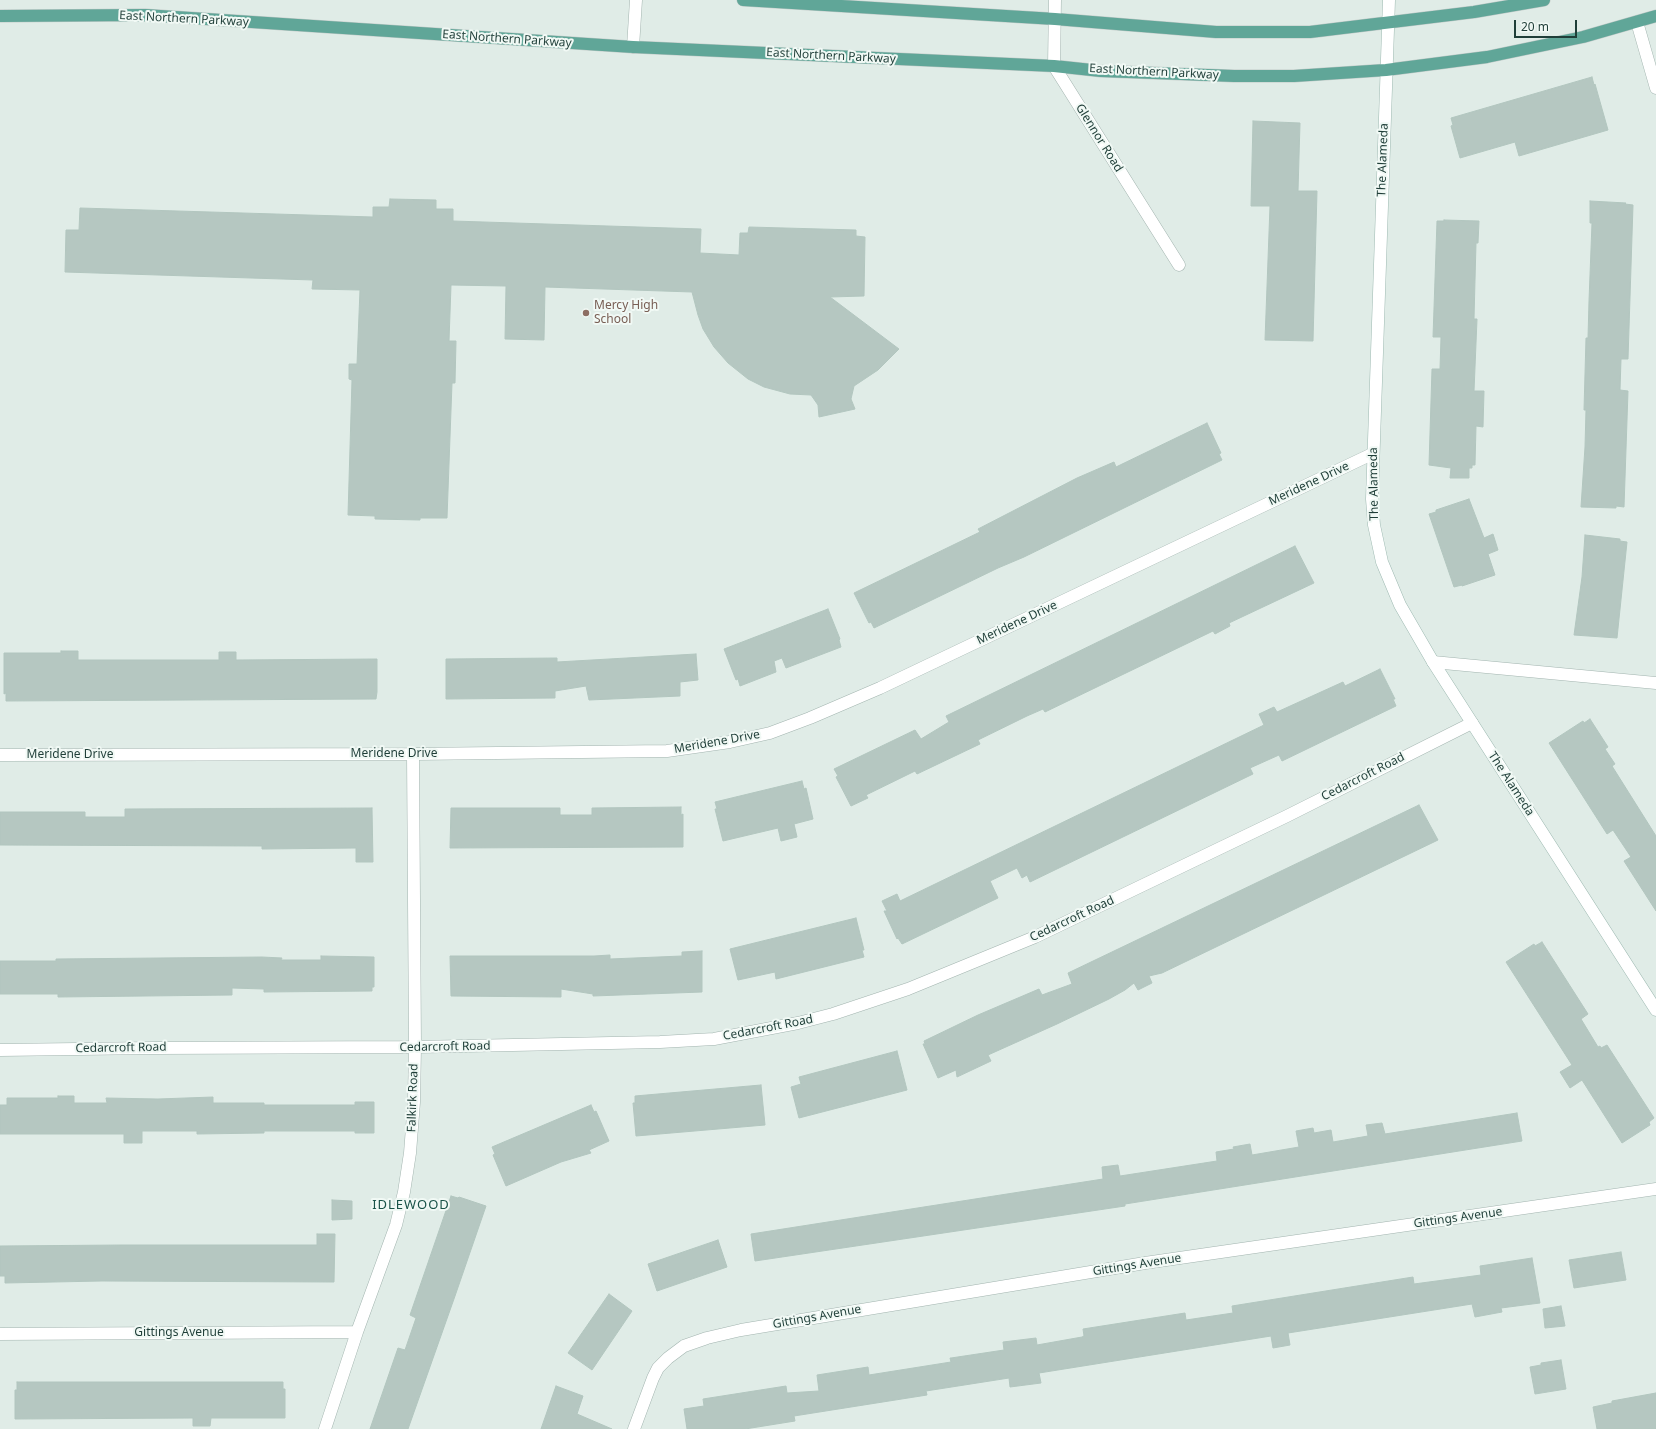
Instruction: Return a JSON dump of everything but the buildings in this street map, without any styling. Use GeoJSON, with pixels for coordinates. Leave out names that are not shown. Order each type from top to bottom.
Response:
{"type":"FeatureCollection","features":[{"type":"Feature","properties":{"kind":"main road"},"geometry":{"type":"LineString","coordinates":[[743,0],[1055,19],[1216,32],[1310,32],[1474,12],[1544,0]]}},
{"type":"Feature","properties":{"kind":"main road","name":"East Northern Parkway"},"geometry":{"type":"LineString","coordinates":[[0,16],[145,16],[633,47],[1054,66],[1101,71],[1234,76],[1294,76],[1386,70],[1502,54],[1583,37],[1656,16]]}},
{"type":"Feature","properties":{"kind":"street"},"geometry":{"type":"LineString","coordinates":[[633,47],[636,0]]}},
{"type":"Feature","properties":{"kind":"street"},"geometry":{"type":"LineString","coordinates":[[1054,66],[1055,0]]}},
{"type":"Feature","properties":{"kind":"street","name":"The Alameda"},"geometry":{"type":"LineString","coordinates":[[1389,0],[1372,454],[1372,499],[1374,524],[1382,562],[1400,605],[1433,662],[1656,1010]]}},
{"type":"Feature","properties":{"kind":"street"},"geometry":{"type":"LineString","coordinates":[[1637,22],[1656,88]]}},
{"type":"Feature","properties":{"kind":"street","name":"Glennor Road"},"geometry":{"type":"LineString","coordinates":[[1054,66],[1179,265]]}},
{"type":"Feature","properties":{"kind":"street","name":"Meridene Drive"},"geometry":{"type":"LineString","coordinates":[[0,755],[413,754],[666,751],[730,742],[770,733],[810,718],[880,688],[1372,454]]}},
{"type":"Feature","properties":{"kind":"street"},"geometry":{"type":"LineString","coordinates":[[1433,662],[1656,683]]}},
{"type":"Feature","properties":{"kind":"street","name":"Cedarcroft Road"},"geometry":{"type":"LineString","coordinates":[[0,1050],[415,1047],[660,1042],[714,1038],[798,1023],[833,1014],[945,975],[1035,937],[1287,816],[1472,723]]}},
{"type":"Feature","properties":{"kind":"street","name":"Falkirk Road"},"geometry":{"type":"LineString","coordinates":[[325,1429],[396,1225],[404,1192],[410,1153],[414,1102],[415,1047],[413,754]]}},
{"type":"Feature","properties":{"kind":"street","name":"Gittings Avenue"},"geometry":{"type":"LineString","coordinates":[[634,1429],[646,1395],[658,1368],[668,1358],[684,1346],[707,1338],[741,1330],[1145,1263],[1656,1189]]}},
{"type":"Feature","properties":{"kind":"street","name":"Gittings Avenue"},"geometry":{"type":"LineString","coordinates":[[0,1334],[358,1332]]}},
{"type":"Feature","properties":{"kind":"place","name":"Mercy High School"},"geometry":{"type":"Point","coordinates":[586,313]}},
{"type":"Feature","properties":{"kind":"district","name":"IDLEWOOD"},"geometry":{"type":"Point","coordinates":[411,1205]}}]}
